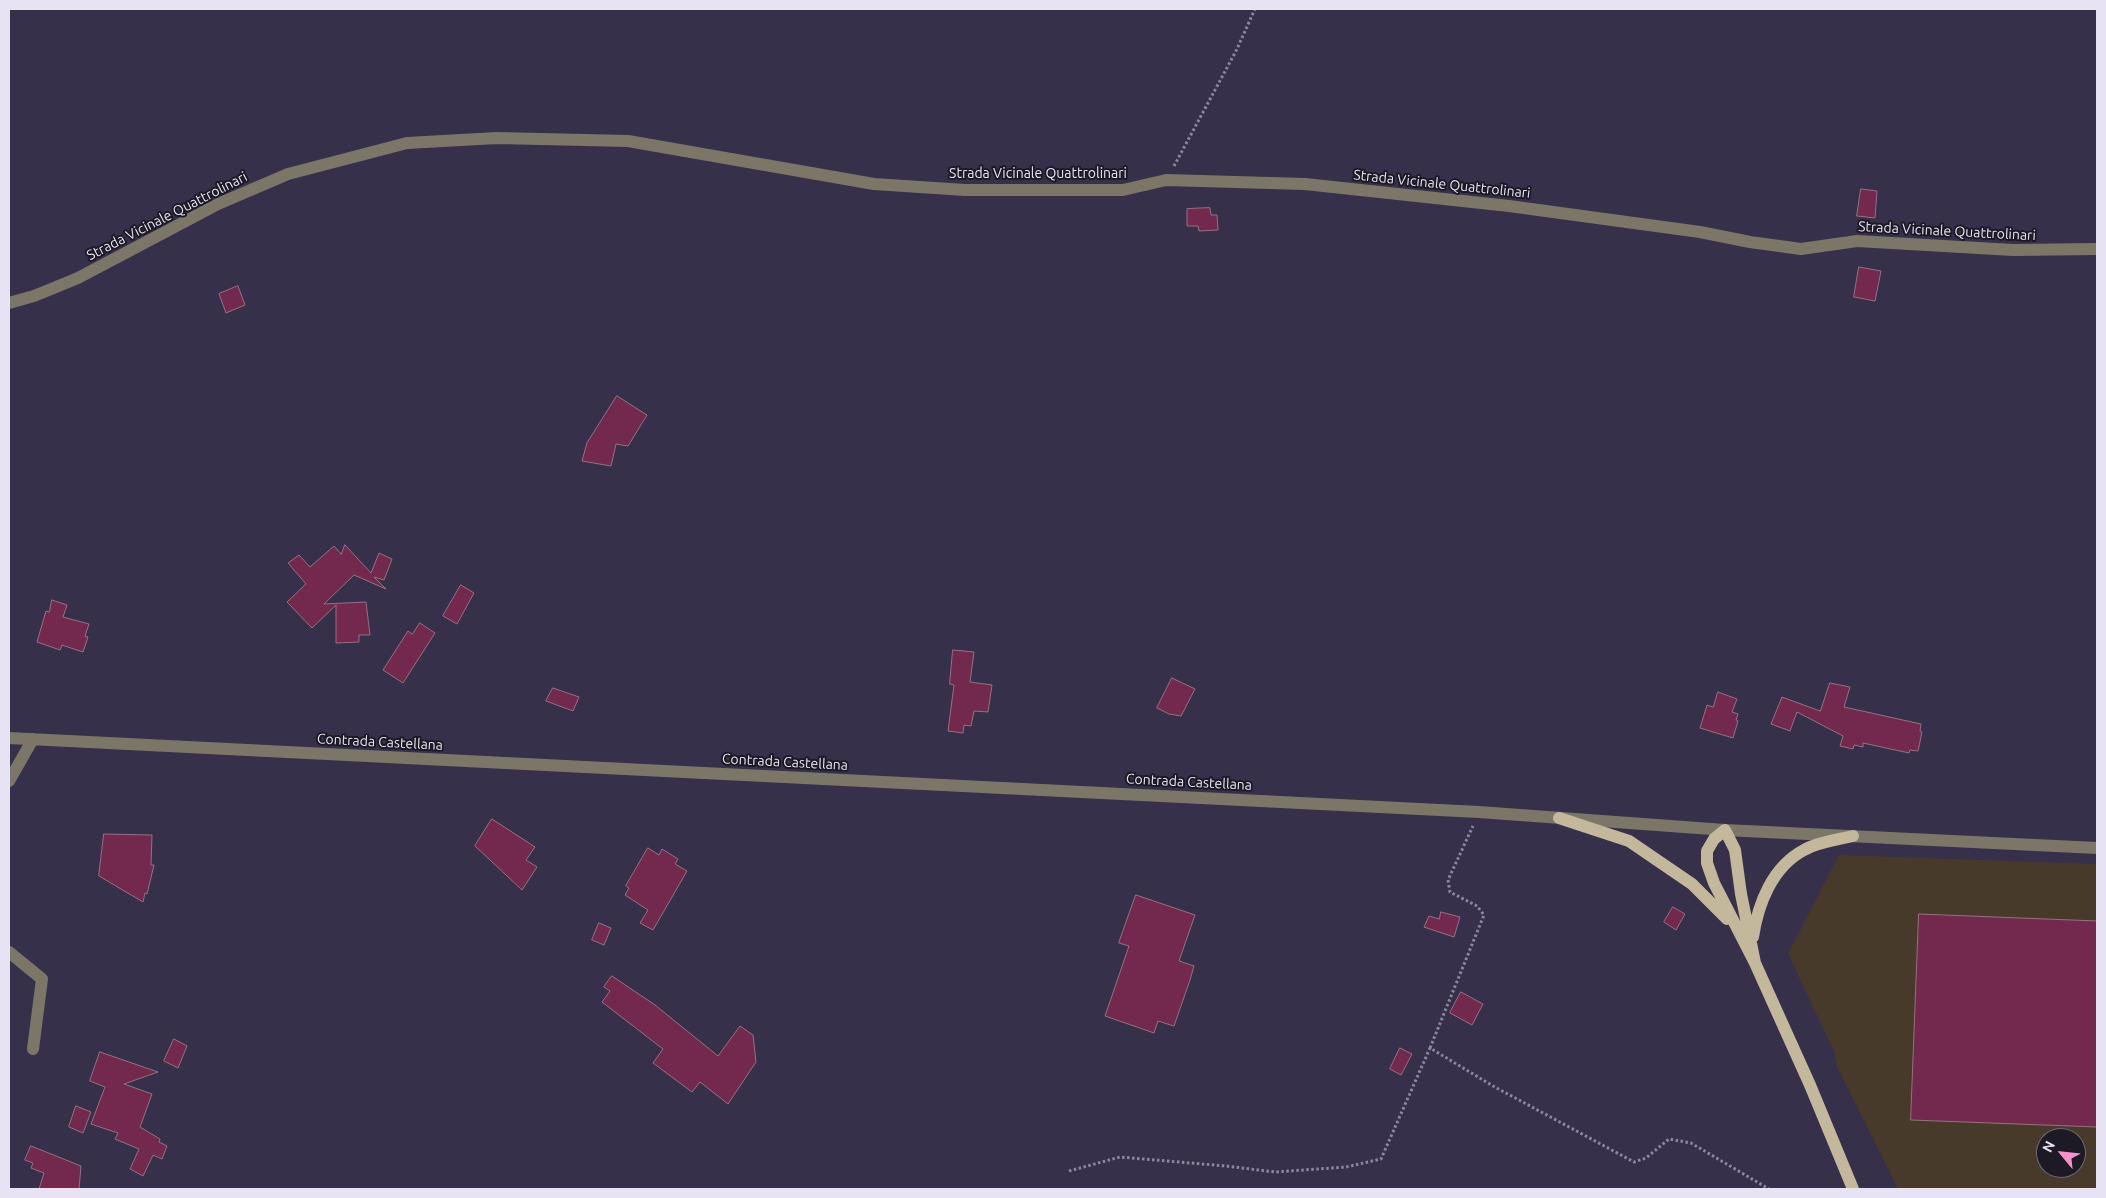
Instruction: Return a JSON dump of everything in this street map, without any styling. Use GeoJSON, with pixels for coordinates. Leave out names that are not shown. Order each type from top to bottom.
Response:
{"type":"FeatureCollection","features":[{"type":"Feature","properties":{"kind":"main road"},"geometry":{"type":"LineString","coordinates":[[1559,818],[1629,841],[1692,884],[1738,931]]}},
{"type":"Feature","properties":{"kind":"main road"},"geometry":{"type":"LineString","coordinates":[[1755,963],[1741,894],[1735,850],[1725,830],[1714,839],[1707,851],[1707,863],[1714,883],[1755,963],[1810,1085],[1853,1189]]}},
{"type":"Feature","properties":{"kind":"main road"},"geometry":{"type":"LineString","coordinates":[[1751,945],[1756,918],[1764,896],[1781,868],[1805,849],[1853,836]]}},
{"type":"Feature","properties":{"kind":"street","name":"Strada Vicinale Quattrolinari"},"geometry":{"type":"LineString","coordinates":[[9,303],[34,296],[78,278],[218,204],[288,174],[407,143],[497,138],[628,140],[874,184],[965,190],[1123,190],[1166,180],[1315,185],[1557,213],[1700,232],[1750,242],[1801,249],[1857,240],[2013,250],[2097,249]]}},
{"type":"Feature","properties":{"kind":"street","name":"Contrada Castellana"},"geometry":{"type":"LineString","coordinates":[[9,738],[1479,812],[1725,830],[2097,848]]}},
{"type":"Feature","properties":{"kind":"street"},"geometry":{"type":"LineString","coordinates":[[9,780],[32,739]]}},
{"type":"Feature","properties":{"kind":"street"},"geometry":{"type":"LineString","coordinates":[[9,952],[42,978],[33,1049]]}},
{"type":"Feature","properties":{"kind":"path"},"geometry":{"type":"LineString","coordinates":[[1166,180],[1236,51],[1255,9]]}},
{"type":"Feature","properties":{"kind":"path"},"geometry":{"type":"LineString","coordinates":[[1069,1171],[1120,1157],[1275,1172],[1346,1167],[1381,1159],[1430,1048],[1484,916],[1477,906],[1450,892],[1448,880],[1479,812]]}},
{"type":"Feature","properties":{"kind":"path"},"geometry":{"type":"LineString","coordinates":[[1430,1048],[1493,1086],[1634,1162],[1646,1158],[1668,1138],[1691,1143],[1769,1189]]}},
{"type":"Feature","properties":{"kind":"shaded area"},"geometry":{"type":"Polygon","coordinates":[[[1839,855],[2097,864],[2097,1189],[1898,1189],[1837,1067],[1834,1051],[1788,954],[1839,855]]]}},
{"type":"Feature","properties":{"kind":"building"},"geometry":{"type":"Polygon","coordinates":[[[1861,189],[1877,191],[1875,218],[1857,216],[1861,189]]]}},
{"type":"Feature","properties":{"kind":"building"},"geometry":{"type":"Polygon","coordinates":[[[1210,208],[1211,215],[1217,215],[1218,230],[1199,231],[1198,226],[1187,226],[1187,209],[1210,208]]]}},
{"type":"Feature","properties":{"kind":"building"},"geometry":{"type":"Polygon","coordinates":[[[1859,267],[1881,271],[1875,301],[1854,297],[1859,267]]]}},
{"type":"Feature","properties":{"kind":"building"},"geometry":{"type":"Polygon","coordinates":[[[238,286],[245,305],[226,313],[219,294],[238,286]]]}},
{"type":"Feature","properties":{"kind":"building"},"geometry":{"type":"Polygon","coordinates":[[[617,396],[647,415],[628,446],[616,444],[611,466],[582,461],[587,443],[617,396]]]}},
{"type":"Feature","properties":{"kind":"building"},"geometry":{"type":"Polygon","coordinates":[[[345,545],[371,573],[379,553],[392,559],[384,580],[374,577],[386,589],[354,575],[324,604],[366,602],[370,635],[359,635],[359,642],[336,643],[336,605],[312,628],[287,602],[306,584],[288,563],[299,555],[310,567],[334,546],[341,554],[345,545]]]}},
{"type":"Feature","properties":{"kind":"building"},"geometry":{"type":"Polygon","coordinates":[[[461,585],[474,593],[457,624],[443,616],[461,585]]]}},
{"type":"Feature","properties":{"kind":"building"},"geometry":{"type":"Polygon","coordinates":[[[52,600],[67,605],[63,617],[89,624],[85,636],[88,637],[83,652],[62,645],[60,650],[37,642],[46,611],[49,612],[52,600]]]}},
{"type":"Feature","properties":{"kind":"building"},"geometry":{"type":"Polygon","coordinates":[[[420,623],[435,633],[403,683],[383,670],[408,631],[412,634],[420,623]]]}},
{"type":"Feature","properties":{"kind":"building"},"geometry":{"type":"Polygon","coordinates":[[[953,650],[974,652],[970,682],[992,685],[988,712],[974,711],[971,726],[964,725],[963,733],[948,731],[954,685],[950,684],[953,650]]]}},
{"type":"Feature","properties":{"kind":"building"},"geometry":{"type":"Polygon","coordinates":[[[1172,678],[1195,689],[1181,716],[1169,714],[1157,708],[1172,678]]]}},
{"type":"Feature","properties":{"kind":"building"},"geometry":{"type":"Polygon","coordinates":[[[1830,683],[1850,687],[1844,707],[1921,724],[1920,731],[1922,732],[1918,751],[1910,750],[1909,753],[1863,743],[1863,747],[1854,745],[1853,749],[1840,746],[1843,736],[1797,712],[1790,731],[1771,724],[1782,697],[1820,711],[1830,683]]]}},
{"type":"Feature","properties":{"kind":"building"},"geometry":{"type":"Polygon","coordinates":[[[553,688],[579,697],[573,711],[546,701],[553,688]]]}},
{"type":"Feature","properties":{"kind":"building"},"geometry":{"type":"Polygon","coordinates":[[[1718,692],[1737,699],[1732,712],[1738,714],[1733,738],[1700,728],[1707,705],[1713,707],[1718,692]]]}},
{"type":"Feature","properties":{"kind":"building"},"geometry":{"type":"Polygon","coordinates":[[[492,819],[535,847],[526,860],[537,867],[522,890],[475,846],[492,819]]]}},
{"type":"Feature","properties":{"kind":"building"},"geometry":{"type":"Polygon","coordinates":[[[104,834],[152,835],[151,865],[154,865],[147,894],[145,893],[143,902],[99,876],[104,834]]]}},
{"type":"Feature","properties":{"kind":"building"},"geometry":{"type":"Polygon","coordinates":[[[648,848],[659,855],[662,849],[678,859],[675,864],[687,871],[653,930],[640,923],[648,910],[625,895],[629,888],[626,886],[648,848]]]}},
{"type":"Feature","properties":{"kind":"building"},"geometry":{"type":"Polygon","coordinates":[[[1136,895],[1195,915],[1179,961],[1194,966],[1190,980],[1174,1026],[1158,1021],[1154,1033],[1105,1016],[1129,946],[1119,943],[1136,895]]]}},
{"type":"Feature","properties":{"kind":"building"},"geometry":{"type":"Polygon","coordinates":[[[1673,907],[1685,914],[1676,930],[1664,922],[1673,907]]]}},
{"type":"Feature","properties":{"kind":"building"},"geometry":{"type":"Polygon","coordinates":[[[1441,912],[1460,917],[1454,937],[1424,927],[1429,916],[1439,919],[1441,912]]]}},
{"type":"Feature","properties":{"kind":"building"},"geometry":{"type":"Polygon","coordinates":[[[1919,914],[2097,921],[2097,1127],[1911,1120],[1919,914]]]}},
{"type":"Feature","properties":{"kind":"building"},"geometry":{"type":"Polygon","coordinates":[[[599,923],[611,928],[604,945],[592,940],[599,923]]]}},
{"type":"Feature","properties":{"kind":"building"},"geometry":{"type":"Polygon","coordinates":[[[612,976],[655,1005],[718,1056],[740,1026],[753,1035],[756,1062],[728,1104],[700,1082],[692,1092],[653,1063],[663,1049],[602,1002],[610,991],[604,987],[612,976]]]}},
{"type":"Feature","properties":{"kind":"building"},"geometry":{"type":"Polygon","coordinates":[[[1461,992],[1483,1004],[1472,1025],[1450,1013],[1461,992]]]}},
{"type":"Feature","properties":{"kind":"building"},"geometry":{"type":"Polygon","coordinates":[[[174,1039],[187,1046],[178,1068],[164,1061],[174,1039]]]}},
{"type":"Feature","properties":{"kind":"building"},"geometry":{"type":"Polygon","coordinates":[[[1400,1048],[1412,1054],[1401,1075],[1390,1069],[1400,1048]]]}},
{"type":"Feature","properties":{"kind":"building"},"geometry":{"type":"Polygon","coordinates":[[[100,1052],[158,1072],[124,1084],[152,1094],[140,1127],[160,1139],[159,1142],[167,1146],[162,1159],[153,1155],[143,1176],[130,1169],[139,1149],[115,1139],[118,1133],[91,1124],[105,1087],[90,1081],[100,1052]]]}},
{"type":"Feature","properties":{"kind":"building"},"geometry":{"type":"Polygon","coordinates":[[[76,1106],[91,1112],[83,1133],[69,1127],[76,1106]]]}},
{"type":"Feature","properties":{"kind":"building"},"geometry":{"type":"Polygon","coordinates":[[[31,1146],[81,1166],[79,1189],[39,1189],[44,1173],[31,1168],[33,1163],[25,1160],[31,1146]]]}}]}
